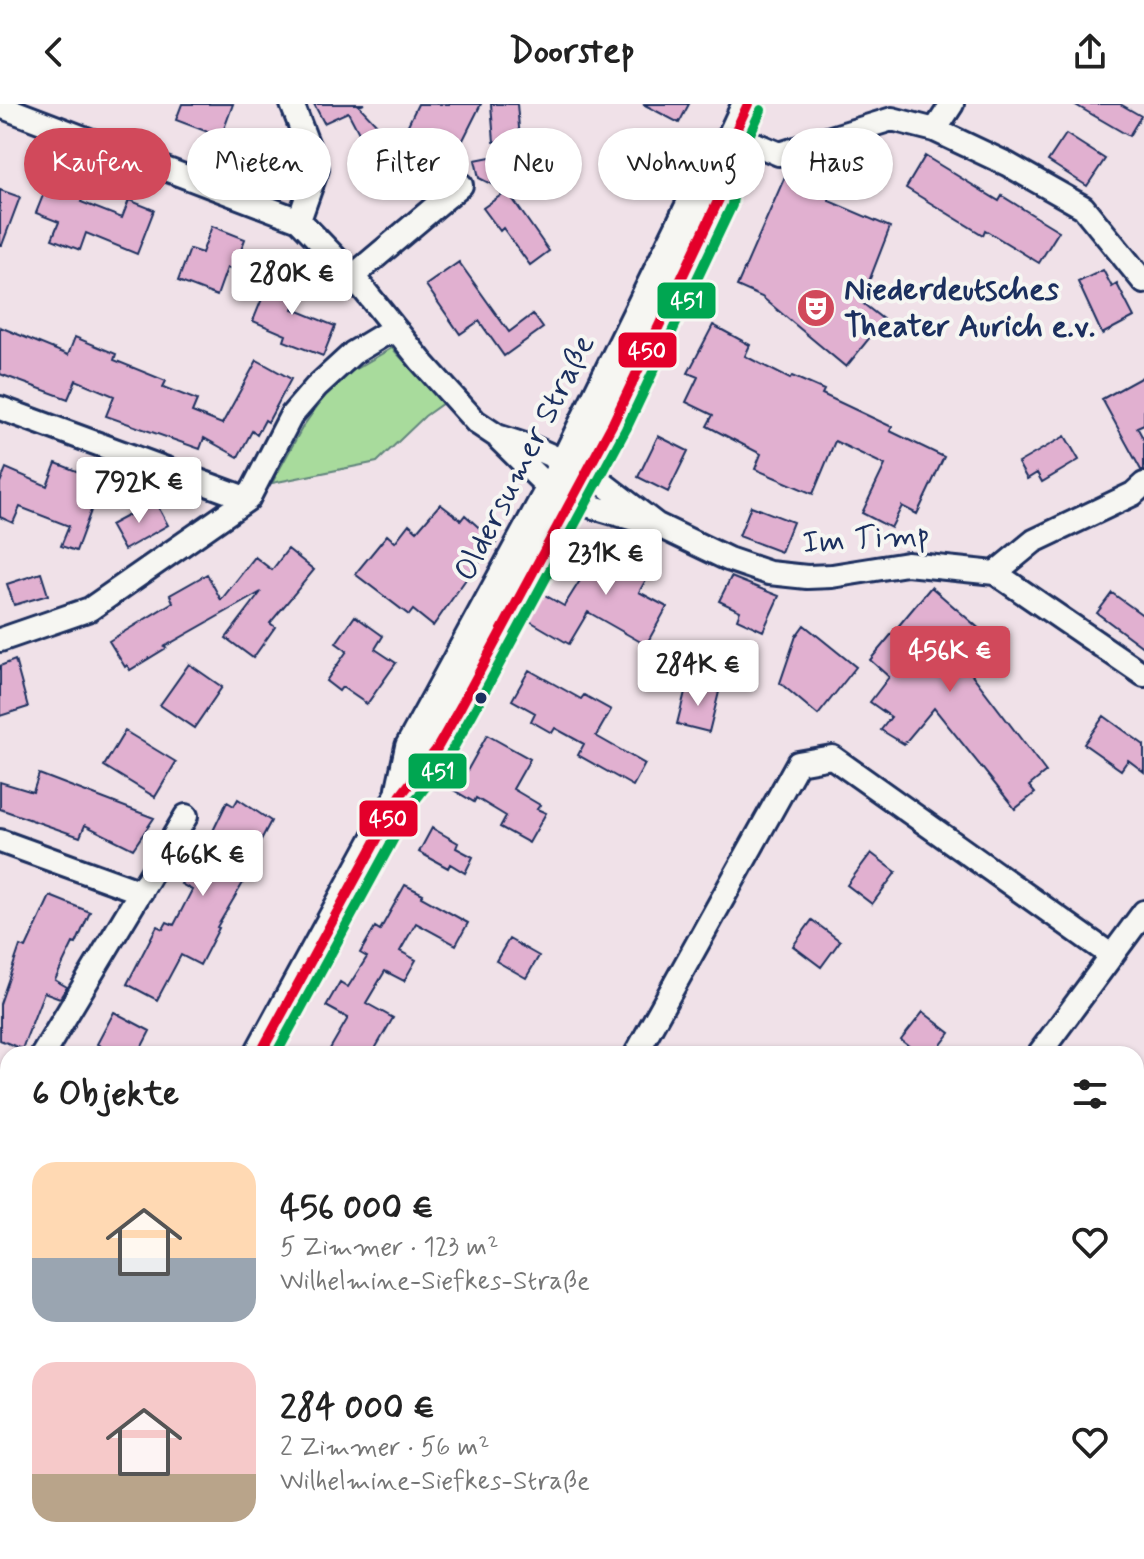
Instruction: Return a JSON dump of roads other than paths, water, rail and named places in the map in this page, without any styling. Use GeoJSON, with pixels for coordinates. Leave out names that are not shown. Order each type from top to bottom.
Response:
{"type":"FeatureCollection","features":[{"type":"Feature","properties":{"kind":"main road","name":"Oldersumer Straße"},"geometry":{"type":"LineString","coordinates":[[737,128],[748,104]]}},
{"type":"Feature","properties":{"kind":"main road","name":"Oldersumer Straße"},"geometry":{"type":"LineString","coordinates":[[264,1046],[401,795],[436,750],[562,496],[718,200]]}},
{"type":"Feature","properties":{"kind":"street"},"geometry":{"type":"LineString","coordinates":[[292,104],[317,169],[299,220]]}},
{"type":"Feature","properties":{"kind":"street"},"geometry":{"type":"LineString","coordinates":[[935,130],[952,104]]}},
{"type":"Feature","properties":{"kind":"street"},"geometry":{"type":"LineString","coordinates":[[0,106],[299,220],[353,276],[476,422],[497,436],[562,496],[657,525]]}},
{"type":"Feature","properties":{"kind":"street"},"geometry":{"type":"LineString","coordinates":[[765,152],[779,154],[892,119],[935,130],[1007,164],[1083,207],[1144,282]]}},
{"type":"Feature","properties":{"kind":"street"},"geometry":{"type":"LineString","coordinates":[[353,276],[443,200]]}},
{"type":"Feature","properties":{"kind":"street"},"geometry":{"type":"LineString","coordinates":[[0,640],[90,609],[248,499],[291,416],[316,387],[353,353],[383,335],[398,332]]}},
{"type":"Feature","properties":{"kind":"street"},"geometry":{"type":"LineString","coordinates":[[0,408],[248,499]]}},
{"type":"Feature","properties":{"kind":"street","name":"Im Timp"},"geometry":{"type":"LineString","coordinates":[[497,436],[577,467],[657,525],[728,559],[769,573],[832,576],[907,564],[995,573],[1144,675]]}},
{"type":"Feature","properties":{"kind":"street"},"geometry":{"type":"LineString","coordinates":[[995,573],[1034,541],[1133,494],[1144,484]]}},
{"type":"Feature","properties":{"kind":"street"},"geometry":{"type":"LineString","coordinates":[[640,1046],[798,763],[832,757],[1112,956]]}},
{"type":"Feature","properties":{"kind":"street"},"geometry":{"type":"LineString","coordinates":[[48,1046],[186,816]]}},
{"type":"Feature","properties":{"kind":"street"},"geometry":{"type":"LineString","coordinates":[[0,841],[141,892]]}},
{"type":"Feature","properties":{"kind":"street"},"geometry":{"type":"LineString","coordinates":[[1045,1046],[1144,912]]}},
{"type":"Feature","properties":{"kind":"place","name":"Niederdeutsches Theater Aurich e.v."},"geometry":{"type":"Point","coordinates":[816,308]}}]}
